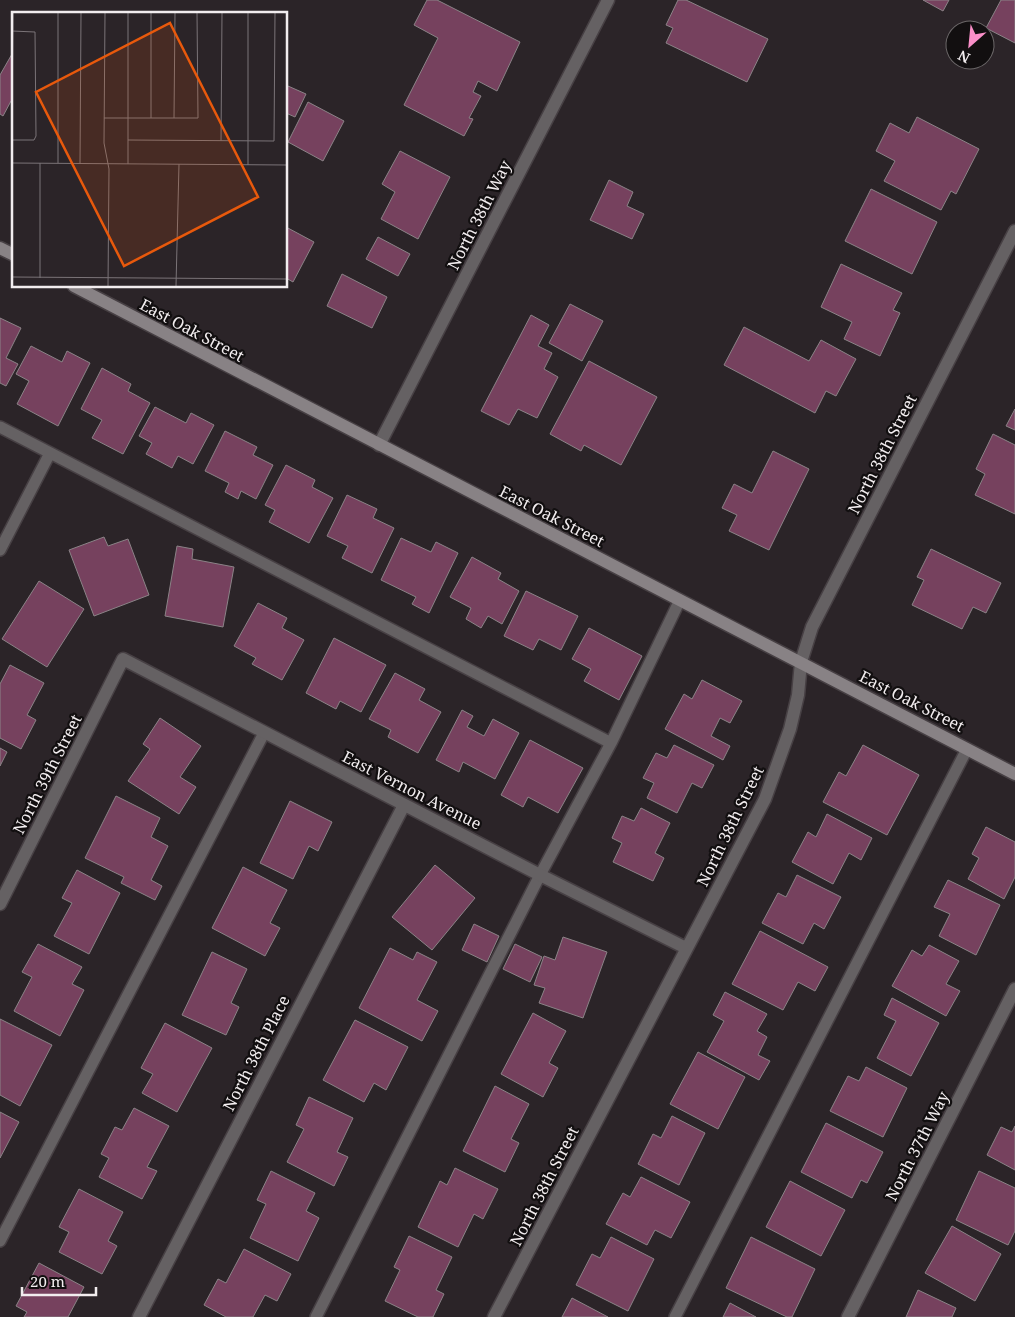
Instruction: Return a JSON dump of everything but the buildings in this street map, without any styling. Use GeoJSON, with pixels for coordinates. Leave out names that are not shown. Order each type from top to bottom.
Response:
{"type":"FeatureCollection","features":[{"type":"Feature","properties":{"kind":"street","name":"North 38th Way"},"geometry":{"type":"LineString","coordinates":[[379,445],[608,0]]}},
{"type":"Feature","properties":{"kind":"street","name":"North 38th Street"},"geometry":{"type":"LineString","coordinates":[[494,1317],[764,799],[790,729],[798,695],[801,662],[812,627],[1015,231]]}},
{"type":"Feature","properties":{"kind":"street"},"geometry":{"type":"LineString","coordinates":[[0,248],[12,254]]}},
{"type":"Feature","properties":{"kind":"street","name":"East Oak Street"},"geometry":{"type":"LineString","coordinates":[[78,288],[1015,774]]}},
{"type":"Feature","properties":{"kind":"street","name":"East Vernon Avenue"},"geometry":{"type":"LineString","coordinates":[[123,659],[540,875],[686,948]]}},
{"type":"Feature","properties":{"kind":"street","name":"North 39th Street"},"geometry":{"type":"LineString","coordinates":[[0,904],[123,659]]}},
{"type":"Feature","properties":{"kind":"street","name":"North 38th Place"},"geometry":{"type":"LineString","coordinates":[[139,1317],[404,804]]}},
{"type":"Feature","properties":{"kind":"street","name":"North 37th Way"},"geometry":{"type":"LineString","coordinates":[[848,1317],[1015,989]]}},
{"type":"Feature","properties":{"kind":"lane"},"geometry":{"type":"LineString","coordinates":[[0,427],[611,742]]}},
{"type":"Feature","properties":{"kind":"lane"},"geometry":{"type":"LineString","coordinates":[[0,550],[50,453]]}},
{"type":"Feature","properties":{"kind":"lane"},"geometry":{"type":"LineString","coordinates":[[316,1317],[540,875],[611,742],[680,600]]}},
{"type":"Feature","properties":{"kind":"lane"},"geometry":{"type":"LineString","coordinates":[[0,1241],[264,732]]}},
{"type":"Feature","properties":{"kind":"lane"},"geometry":{"type":"LineString","coordinates":[[675,1317],[968,749]]}}]}
